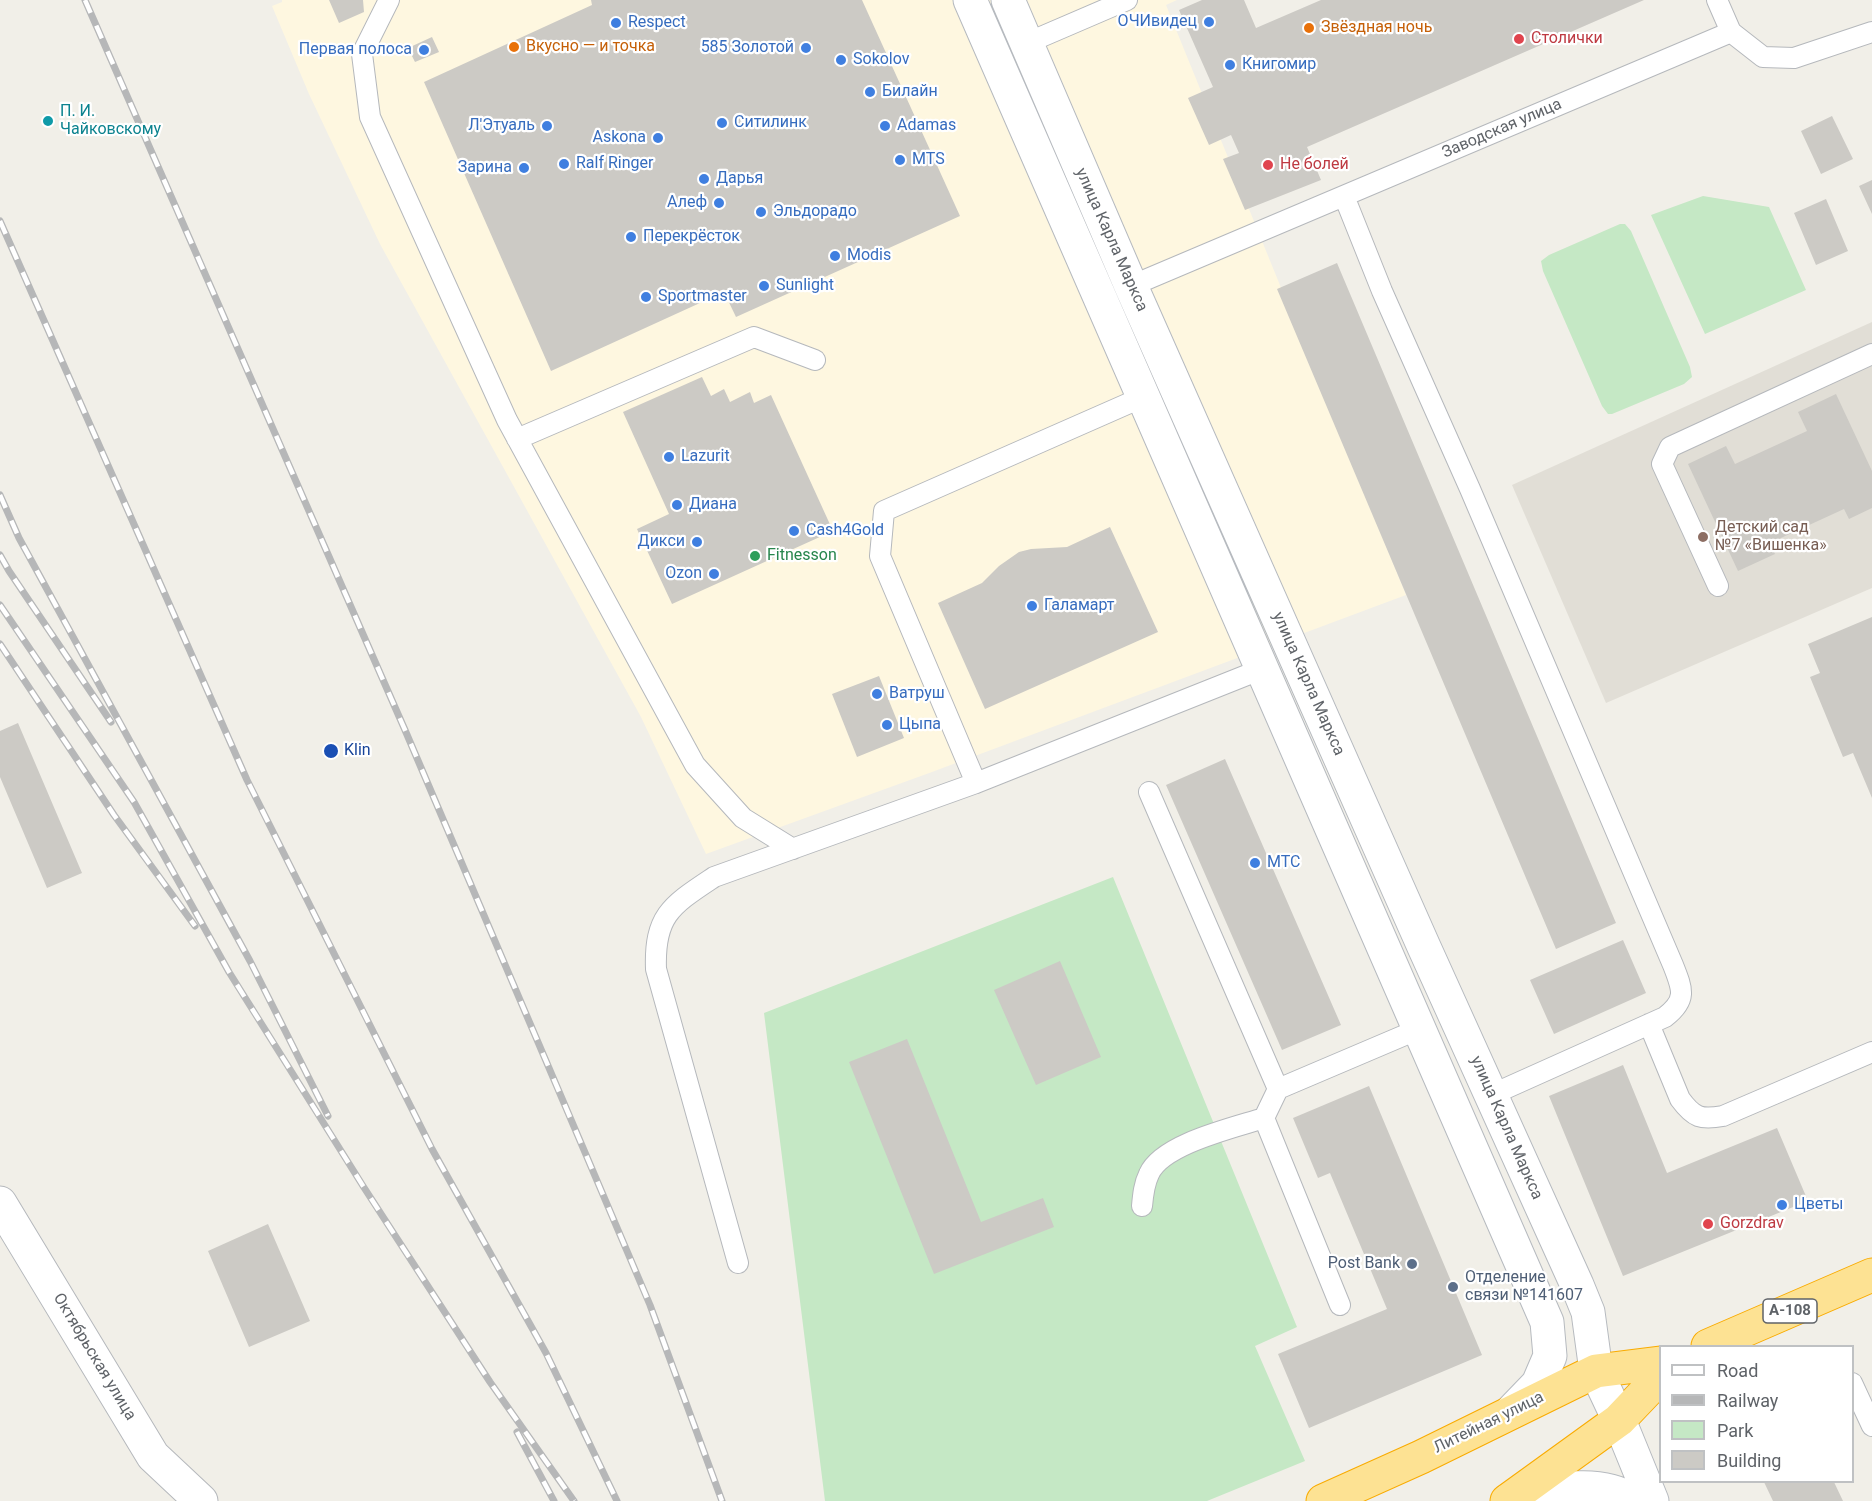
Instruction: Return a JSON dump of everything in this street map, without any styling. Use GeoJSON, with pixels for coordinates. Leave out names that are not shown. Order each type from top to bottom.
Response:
{"type":"FeatureCollection","features":[{"type":"Feature","properties":{"kind":"highway","name":"А-108"},"geometry":{"type":"LineString","coordinates":[[1713,1345],[1872,1275]]}},
{"type":"Feature","properties":{"kind":"highway","name":"Литейная улица"},"geometry":{"type":"LineString","coordinates":[[1323,1501],[1421,1457],[1596,1371],[1659,1363]]}},
{"type":"Feature","properties":{"kind":"highway"},"geometry":{"type":"LineString","coordinates":[[1508,1500],[1619,1420],[1659,1378]]}},
{"type":"Feature","properties":{"kind":"street","name":"улица Карла Маркса"},"geometry":{"type":"LineString","coordinates":[[970,0],[1547,1322],[1550,1356],[1538,1384],[1509,1414]]}},
{"type":"Feature","properties":{"kind":"street","name":"улица Карла Маркса"},"geometry":{"type":"LineString","coordinates":[[1008,0],[1131,286],[1588,1312],[1596,1371],[1652,1501]]}},
{"type":"Feature","properties":{"kind":"street","name":"Октябрьская улица"},"geometry":{"type":"LineString","coordinates":[[0,1203],[153,1456],[201,1501]]}},
{"type":"Feature","properties":{"kind":"street","name":"улица Карла Маркса"},"geometry":{"type":"LineString","coordinates":[[1547,1322],[1596,1371]]}},
{"type":"Feature","properties":{"kind":"street"},"geometry":{"type":"LineString","coordinates":[[1508,1500],[1560,1489],[1591,1488],[1621,1493],[1634,1501]]}},
{"type":"Feature","properties":{"kind":"lane"},"geometry":{"type":"LineString","coordinates":[[389,0],[362,54],[370,117],[517,439],[695,765],[743,818],[793,849]]}},
{"type":"Feature","properties":{"kind":"lane"},"geometry":{"type":"LineString","coordinates":[[1027,43],[1127,0]]}},
{"type":"Feature","properties":{"kind":"lane"},"geometry":{"type":"LineString","coordinates":[[1717,0],[1731,32],[1763,57],[1794,58],[1872,32]]}},
{"type":"Feature","properties":{"kind":"lane","name":"Заводская улица"},"geometry":{"type":"LineString","coordinates":[[1131,286],[1731,32]]}},
{"type":"Feature","properties":{"kind":"lane"},"geometry":{"type":"LineString","coordinates":[[1344,196],[1382,291],[1470,489],[1680,981],[1681,1002],[1665,1017],[1491,1095]]}},
{"type":"Feature","properties":{"kind":"lane"},"geometry":{"type":"LineString","coordinates":[[517,439],[754,337],[815,360]]}},
{"type":"Feature","properties":{"kind":"lane"},"geometry":{"type":"LineString","coordinates":[[1718,586],[1662,464],[1670,447],[1872,354]]}},
{"type":"Feature","properties":{"kind":"lane"},"geometry":{"type":"LineString","coordinates":[[976,783],[880,556],[884,511],[1143,397]]}},
{"type":"Feature","properties":{"kind":"lane"},"geometry":{"type":"LineString","coordinates":[[738,1263],[656,969],[655,948],[660,925],[678,902],[714,877],[976,783],[1262,669]]}},
{"type":"Feature","properties":{"kind":"lane"},"geometry":{"type":"LineString","coordinates":[[1149,792],[1278,1089]]}},
{"type":"Feature","properties":{"kind":"lane"},"geometry":{"type":"LineString","coordinates":[[1648,1024],[1680,1099],[1697,1117],[1724,1116],[1872,1052]]}},
{"type":"Feature","properties":{"kind":"lane"},"geometry":{"type":"LineString","coordinates":[[1142,1206],[1149,1173],[1158,1160],[1176,1148],[1264,1118],[1278,1089],[1419,1029]]}},
{"type":"Feature","properties":{"kind":"lane"},"geometry":{"type":"LineString","coordinates":[[1264,1118],[1340,1305]]}},
{"type":"Feature","properties":{"kind":"lane"},"geometry":{"type":"LineString","coordinates":[[1854,1387],[1872,1426]]}},
{"type":"Feature","properties":{"kind":"shaded area"},"geometry":{"type":"Polygon","coordinates":[[[282,0],[1177,0],[1166,5],[1406,595],[706,854],[641,717],[380,244],[309,94],[272,6],[282,0]]]}},
{"type":"Feature","properties":{"kind":"shaded area","name":"Детский сад №7 «Вишенка»"},"geometry":{"type":"Polygon","coordinates":[[[1872,322],[1872,588],[1606,703],[1512,485],[1872,322]]]}},
{"type":"Feature","properties":{"kind":"green space"},"geometry":{"type":"Polygon","coordinates":[[[1703,196],[1769,207],[1806,290],[1705,334],[1651,215],[1703,196]]]}},
{"type":"Feature","properties":{"kind":"green space"},"geometry":{"type":"Polygon","coordinates":[[[1620,224],[1625,224],[1631,231],[1690,367],[1692,377],[1684,384],[1608,414],[1602,406],[1543,271],[1541,261],[1549,255],[1620,224]]]}},
{"type":"Feature","properties":{"kind":"green space"},"geometry":{"type":"Polygon","coordinates":[[[1113,877],[1297,1327],[1255,1346],[1305,1461],[1207,1501],[825,1501],[764,1013],[1113,877]]]}},
{"type":"Feature","properties":{"kind":"building"},"geometry":{"type":"Polygon","coordinates":[[[329,0],[363,0],[364,12],[339,23],[329,0]]]}},
{"type":"Feature","properties":{"kind":"building","name":"Дарья"},"geometry":{"type":"Polygon","coordinates":[[[591,0],[862,0],[960,216],[736,317],[724,292],[551,371],[424,82],[592,5],[591,0]]]}},
{"type":"Feature","properties":{"kind":"building"},"geometry":{"type":"Polygon","coordinates":[[[1202,0],[1244,0],[1256,28],[1321,0],[1644,0],[1307,147],[1321,180],[1245,210],[1223,159],[1239,153],[1231,135],[1209,145],[1188,98],[1213,87],[1179,10],[1202,0]]]}},
{"type":"Feature","properties":{"kind":"building","name":"Первая полоса"},"geometry":{"type":"Polygon","coordinates":[[[432,37],[439,52],[415,62],[408,48],[432,37]]]}},
{"type":"Feature","properties":{"kind":"building"},"geometry":{"type":"Polygon","coordinates":[[[1832,116],[1853,159],[1821,174],[1801,131],[1832,116]]]}},
{"type":"Feature","properties":{"kind":"building"},"geometry":{"type":"Polygon","coordinates":[[[1872,180],[1872,214],[1859,186],[1872,180]]]}},
{"type":"Feature","properties":{"kind":"building"},"geometry":{"type":"Polygon","coordinates":[[[1826,199],[1848,251],[1816,265],[1794,213],[1826,199]]]}},
{"type":"Feature","properties":{"kind":"building"},"geometry":{"type":"Polygon","coordinates":[[[1337,263],[1616,923],[1556,949],[1277,289],[1337,263]]]}},
{"type":"Feature","properties":{"kind":"building"},"geometry":{"type":"Polygon","coordinates":[[[702,377],[711,396],[724,389],[730,402],[750,392],[754,403],[771,395],[833,531],[672,604],[637,529],[669,514],[623,412],[702,377]]]}},
{"type":"Feature","properties":{"kind":"building"},"geometry":{"type":"Polygon","coordinates":[[[1836,394],[1872,471],[1872,508],[1849,519],[1844,509],[1770,543],[1775,554],[1738,571],[1688,464],[1726,446],[1735,464],[1807,431],[1798,412],[1836,394]]]}},
{"type":"Feature","properties":{"kind":"building"},"geometry":{"type":"Polygon","coordinates":[[[1110,527],[1158,632],[985,709],[938,603],[982,583],[999,566],[1019,552],[1067,547],[1110,527]]]}},
{"type":"Feature","properties":{"kind":"building"},"geometry":{"type":"Polygon","coordinates":[[[1872,617],[1872,798],[1853,753],[1843,757],[1810,677],[1820,673],[1808,644],[1872,617]]]}},
{"type":"Feature","properties":{"kind":"building"},"geometry":{"type":"Polygon","coordinates":[[[879,676],[904,738],[857,757],[832,694],[879,676]]]}},
{"type":"Feature","properties":{"kind":"building"},"geometry":{"type":"Polygon","coordinates":[[[18,723],[82,873],[47,888],[0,777],[0,731],[18,723]]]}},
{"type":"Feature","properties":{"kind":"building"},"geometry":{"type":"Polygon","coordinates":[[[1225,759],[1341,1025],[1282,1050],[1166,785],[1225,759]]]}},
{"type":"Feature","properties":{"kind":"building"},"geometry":{"type":"Polygon","coordinates":[[[1623,940],[1646,993],[1554,1034],[1530,980],[1623,940]]]}},
{"type":"Feature","properties":{"kind":"building"},"geometry":{"type":"Polygon","coordinates":[[[1060,961],[1101,1057],[1036,1085],[994,990],[1060,961]]]}},
{"type":"Feature","properties":{"kind":"building"},"geometry":{"type":"Polygon","coordinates":[[[907,1039],[981,1222],[1043,1198],[1054,1227],[934,1274],[849,1062],[907,1039]]]}},
{"type":"Feature","properties":{"kind":"building"},"geometry":{"type":"Polygon","coordinates":[[[1623,1065],[1667,1173],[1777,1128],[1808,1201],[1623,1276],[1549,1096],[1623,1065]]]}},
{"type":"Feature","properties":{"kind":"building"},"geometry":{"type":"Polygon","coordinates":[[[1369,1086],[1482,1355],[1309,1428],[1278,1354],[1387,1309],[1330,1173],[1318,1178],[1293,1118],[1369,1086]]]}},
{"type":"Feature","properties":{"kind":"building"},"geometry":{"type":"Polygon","coordinates":[[[268,1224],[310,1321],[249,1347],[208,1251],[268,1224]]]}},
{"type":"Feature","properties":{"kind":"building"},"geometry":{"type":"Polygon","coordinates":[[[1764,1483],[1834,1483],[1843,1501],[1773,1501],[1764,1483]]]}},
{"type":"Feature","properties":{"kind":"railway"},"geometry":{"type":"LineString","coordinates":[[85,0],[405,730],[650,1305],[722,1501]]}},
{"type":"Feature","properties":{"kind":"railway"},"geometry":{"type":"LineString","coordinates":[[0,221],[247,780],[432,1149],[546,1353],[617,1501]]}},
{"type":"Feature","properties":{"kind":"railway"},"geometry":{"type":"LineString","coordinates":[[0,495],[19,538],[250,961],[328,1116]]}},
{"type":"Feature","properties":{"kind":"railway"},"geometry":{"type":"LineString","coordinates":[[0,555],[111,722]]}},
{"type":"Feature","properties":{"kind":"railway"},"geometry":{"type":"LineString","coordinates":[[0,605],[134,802],[229,972],[363,1186],[490,1382],[574,1501]]}},
{"type":"Feature","properties":{"kind":"railway"},"geometry":{"type":"LineString","coordinates":[[0,644],[114,815],[195,926]]}},
{"type":"Feature","properties":{"kind":"railway"},"geometry":{"type":"LineString","coordinates":[[517,1432],[554,1501]]}},
{"type":"Feature","properties":{"kind":"place","name":"ОЧИвидец"},"geometry":{"type":"Point","coordinates":[1209,22]}},
{"type":"Feature","properties":{"kind":"place","name":"Respect"},"geometry":{"type":"Point","coordinates":[616,23]}},
{"type":"Feature","properties":{"kind":"place","name":"Звёздная ночь"},"geometry":{"type":"Point","coordinates":[1309,28]}},
{"type":"Feature","properties":{"kind":"place","name":"Столички"},"geometry":{"type":"Point","coordinates":[1519,39]}},
{"type":"Feature","properties":{"kind":"place","name":"Вкусно — и точка"},"geometry":{"type":"Point","coordinates":[514,47]}},
{"type":"Feature","properties":{"kind":"place","name":"585 Золотой"},"geometry":{"type":"Point","coordinates":[806,48]}},
{"type":"Feature","properties":{"kind":"place","name":"Первая полоса"},"geometry":{"type":"Point","coordinates":[424,50]}},
{"type":"Feature","properties":{"kind":"place","name":"Sokolov"},"geometry":{"type":"Point","coordinates":[841,60]}},
{"type":"Feature","properties":{"kind":"place","name":"Книгомир"},"geometry":{"type":"Point","coordinates":[1230,65]}},
{"type":"Feature","properties":{"kind":"place","name":"Билайн"},"geometry":{"type":"Point","coordinates":[870,92]}},
{"type":"Feature","properties":{"kind":"place","name":"П. И. Чайковскому"},"geometry":{"type":"Point","coordinates":[48,121]}},
{"type":"Feature","properties":{"kind":"place","name":"Ситилинк"},"geometry":{"type":"Point","coordinates":[722,123]}},
{"type":"Feature","properties":{"kind":"place","name":"Л'Этуаль"},"geometry":{"type":"Point","coordinates":[547,126]}},
{"type":"Feature","properties":{"kind":"place","name":"Adamas"},"geometry":{"type":"Point","coordinates":[885,126]}},
{"type":"Feature","properties":{"kind":"place","name":"Askona"},"geometry":{"type":"Point","coordinates":[658,138]}},
{"type":"Feature","properties":{"kind":"place","name":"MTS"},"geometry":{"type":"Point","coordinates":[900,160]}},
{"type":"Feature","properties":{"kind":"place","name":"Ralf Ringer"},"geometry":{"type":"Point","coordinates":[564,164]}},
{"type":"Feature","properties":{"kind":"place","name":"Не болей"},"geometry":{"type":"Point","coordinates":[1268,165]}},
{"type":"Feature","properties":{"kind":"place","name":"Зарина"},"geometry":{"type":"Point","coordinates":[524,168]}},
{"type":"Feature","properties":{"kind":"place","name":"Дарья"},"geometry":{"type":"Point","coordinates":[704,179]}},
{"type":"Feature","properties":{"kind":"place","name":"Алеф"},"geometry":{"type":"Point","coordinates":[719,203]}},
{"type":"Feature","properties":{"kind":"place","name":"Эльдорадо"},"geometry":{"type":"Point","coordinates":[761,212]}},
{"type":"Feature","properties":{"kind":"place","name":"Перекрёсток"},"geometry":{"type":"Point","coordinates":[631,237]}},
{"type":"Feature","properties":{"kind":"place","name":"Modis"},"geometry":{"type":"Point","coordinates":[835,256]}},
{"type":"Feature","properties":{"kind":"place","name":"Sunlight"},"geometry":{"type":"Point","coordinates":[764,286]}},
{"type":"Feature","properties":{"kind":"place","name":"Sportmaster"},"geometry":{"type":"Point","coordinates":[646,297]}},
{"type":"Feature","properties":{"kind":"place","name":"Lazurit"},"geometry":{"type":"Point","coordinates":[669,457]}},
{"type":"Feature","properties":{"kind":"place","name":"Диана"},"geometry":{"type":"Point","coordinates":[677,505]}},
{"type":"Feature","properties":{"kind":"place","name":"Cash4Gold"},"geometry":{"type":"Point","coordinates":[794,531]}},
{"type":"Feature","properties":{"kind":"place","name":"Детский сад №7 «Вишенка»"},"geometry":{"type":"Point","coordinates":[1703,537]}},
{"type":"Feature","properties":{"kind":"place","name":"Дикси"},"geometry":{"type":"Point","coordinates":[697,542]}},
{"type":"Feature","properties":{"kind":"place","name":"Fitnesson"},"geometry":{"type":"Point","coordinates":[755,556]}},
{"type":"Feature","properties":{"kind":"place","name":"Ozon"},"geometry":{"type":"Point","coordinates":[714,574]}},
{"type":"Feature","properties":{"kind":"place","name":"Галамарт"},"geometry":{"type":"Point","coordinates":[1032,606]}},
{"type":"Feature","properties":{"kind":"place","name":"Ватруш"},"geometry":{"type":"Point","coordinates":[877,694]}},
{"type":"Feature","properties":{"kind":"place","name":"Цыпа"},"geometry":{"type":"Point","coordinates":[887,725]}},
{"type":"Feature","properties":{"kind":"place","name":"Klin"},"geometry":{"type":"Point","coordinates":[331,751]}},
{"type":"Feature","properties":{"kind":"place","name":"МТС"},"geometry":{"type":"Point","coordinates":[1255,863]}},
{"type":"Feature","properties":{"kind":"place","name":"Цветы"},"geometry":{"type":"Point","coordinates":[1782,1205]}},
{"type":"Feature","properties":{"kind":"place","name":"Gorzdrav"},"geometry":{"type":"Point","coordinates":[1708,1224]}},
{"type":"Feature","properties":{"kind":"place","name":"Post Bank"},"geometry":{"type":"Point","coordinates":[1412,1264]}},
{"type":"Feature","properties":{"kind":"place","name":"Отделение связи №141607"},"geometry":{"type":"Point","coordinates":[1453,1287]}}]}
